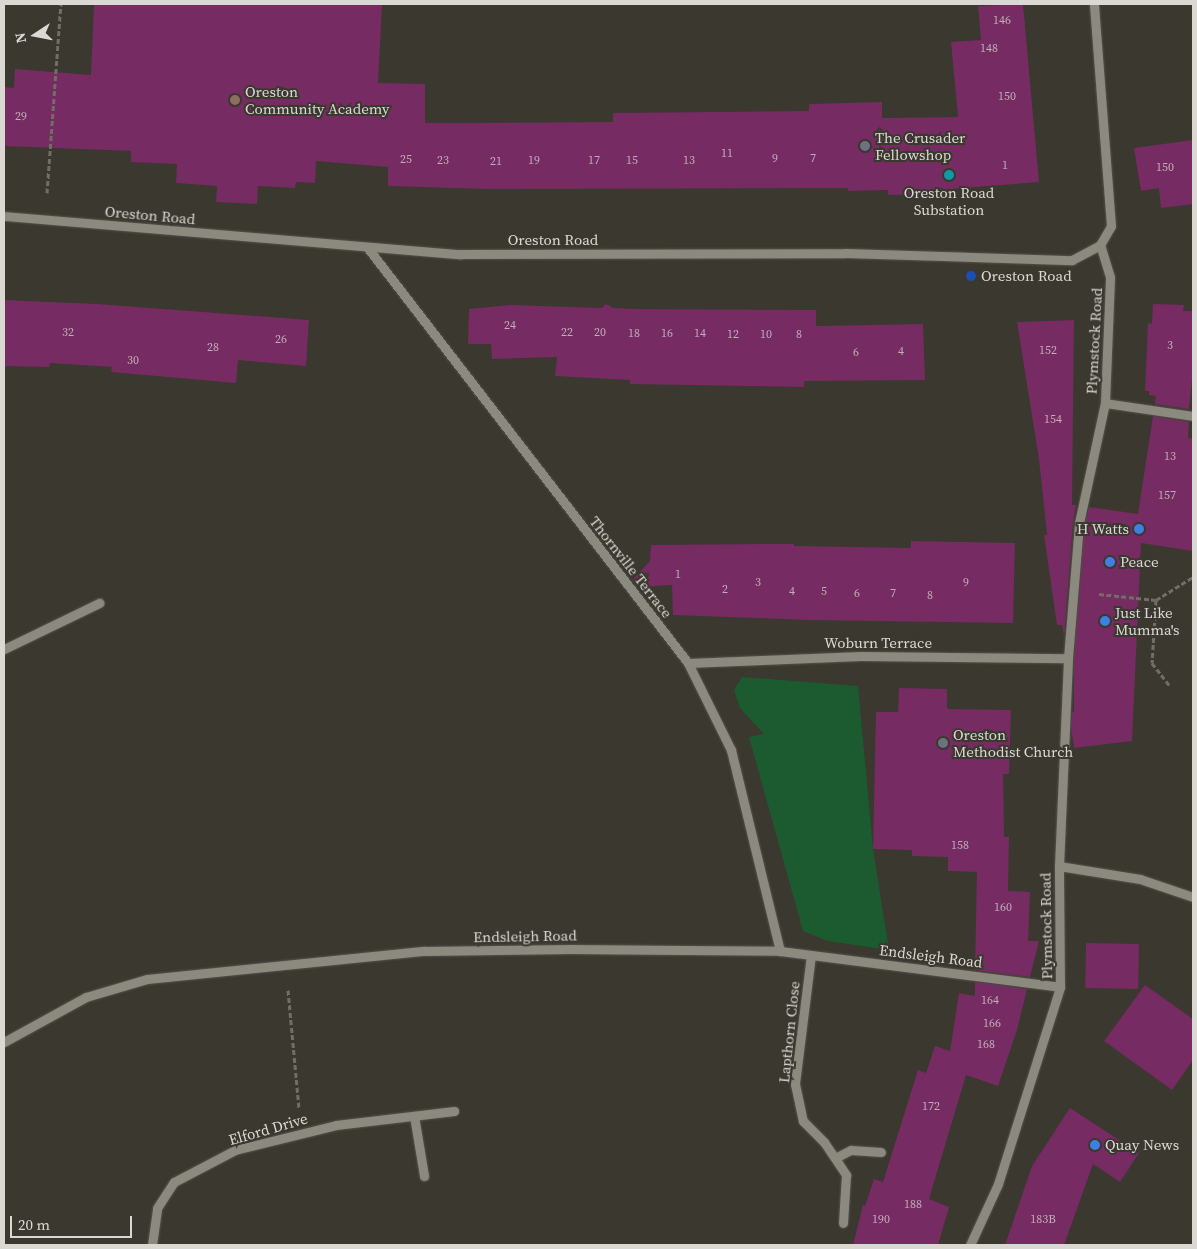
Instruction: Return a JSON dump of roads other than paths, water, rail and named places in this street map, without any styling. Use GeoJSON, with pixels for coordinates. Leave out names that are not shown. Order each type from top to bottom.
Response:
{"type":"FeatureCollection","features":[{"type":"Feature","properties":{"kind":"street"},"geometry":{"type":"LineString","coordinates":[[1094,4],[1111,226],[1100,244]]}},
{"type":"Feature","properties":{"kind":"street","name":"Oreston Road"},"geometry":{"type":"LineString","coordinates":[[4,216],[460,254],[845,253],[1072,260],[1100,244]]}},
{"type":"Feature","properties":{"kind":"street","name":"Plymstock Road"},"geometry":{"type":"LineString","coordinates":[[970,1245],[998,1184],[1060,986],[1059,866],[1068,658],[1073,591],[1079,523],[1104,403],[1110,276],[1100,244]]}},
{"type":"Feature","properties":{"kind":"street","name":"Thornville Terrace"},"geometry":{"type":"LineString","coordinates":[[367,246],[688,663],[731,750],[780,951]]}},
{"type":"Feature","properties":{"kind":"street"},"geometry":{"type":"LineString","coordinates":[[1104,403],[1193,416]]}},
{"type":"Feature","properties":{"kind":"street"},"geometry":{"type":"LineString","coordinates":[[4,649],[99,603]]}},
{"type":"Feature","properties":{"kind":"street","name":"Woburn Terrace"},"geometry":{"type":"LineString","coordinates":[[688,663],[861,656],[1068,658]]}},
{"type":"Feature","properties":{"kind":"street"},"geometry":{"type":"LineString","coordinates":[[1059,866],[1140,879],[1193,897]]}},
{"type":"Feature","properties":{"kind":"street","name":"Endsleigh Road"},"geometry":{"type":"LineString","coordinates":[[4,1042],[86,998],[147,979],[425,951],[570,949],[780,951],[1060,986]]}},
{"type":"Feature","properties":{"kind":"street","name":"Lapthorn Close"},"geometry":{"type":"LineString","coordinates":[[810,955],[795,1084],[803,1122],[824,1142],[846,1175],[843,1223]]}},
{"type":"Feature","properties":{"kind":"street","name":"Elford Drive"},"geometry":{"type":"LineString","coordinates":[[152,1245],[157,1208],[174,1182],[235,1150],[336,1125],[454,1111]]}},
{"type":"Feature","properties":{"kind":"street"},"geometry":{"type":"LineString","coordinates":[[414,1116],[424,1176]]}},
{"type":"Feature","properties":{"kind":"street"},"geometry":{"type":"LineString","coordinates":[[835,1158],[851,1150],[881,1152]]}},
{"type":"Feature","properties":{"kind":"place","name":"Oreston Community Academy"},"geometry":{"type":"Point","coordinates":[235,100]}},
{"type":"Feature","properties":{"kind":"place","name":"The Crusader Fellowshop"},"geometry":{"type":"Point","coordinates":[865,146]}},
{"type":"Feature","properties":{"kind":"place","name":"Oreston Road Substation"},"geometry":{"type":"Point","coordinates":[949,175]}},
{"type":"Feature","properties":{"kind":"place","name":"Oreston Road"},"geometry":{"type":"Point","coordinates":[971,276]}},
{"type":"Feature","properties":{"kind":"place","name":"H Watts"},"geometry":{"type":"Point","coordinates":[1139,529]}},
{"type":"Feature","properties":{"kind":"place","name":"Peace"},"geometry":{"type":"Point","coordinates":[1110,562]}},
{"type":"Feature","properties":{"kind":"place","name":"Just Like Mumma's"},"geometry":{"type":"Point","coordinates":[1105,621]}},
{"type":"Feature","properties":{"kind":"place","name":"Oreston Methodist Church"},"geometry":{"type":"Point","coordinates":[943,743]}},
{"type":"Feature","properties":{"kind":"place","name":"Quay News"},"geometry":{"type":"Point","coordinates":[1095,1145]}}]}
